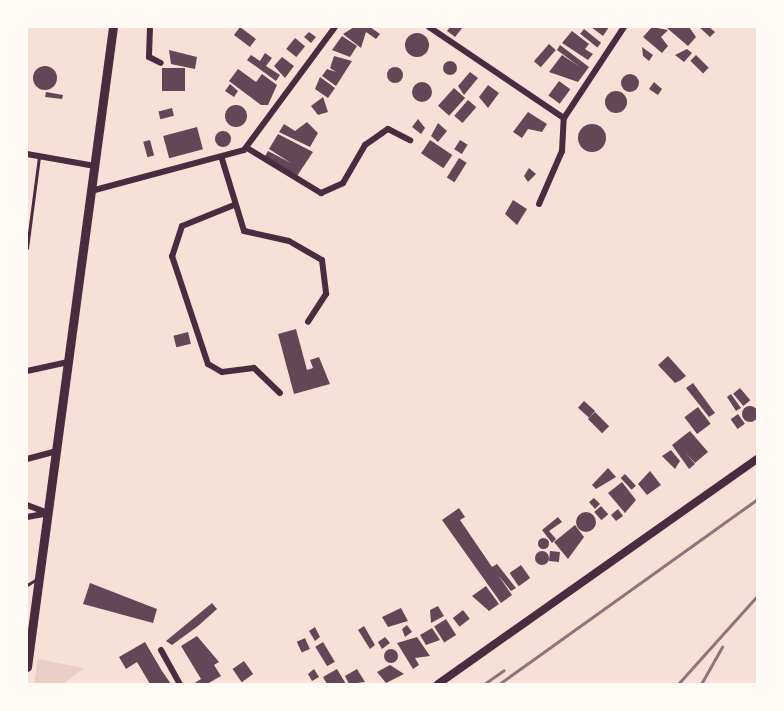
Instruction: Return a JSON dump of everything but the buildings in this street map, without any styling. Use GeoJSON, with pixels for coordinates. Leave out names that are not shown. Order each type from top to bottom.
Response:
{"type":"FeatureCollection","features":[{"type":"Feature","properties":{"kind":"main road"},"geometry":{"type":"LineString","coordinates":[[27,667],[113,27]]}},
{"type":"Feature","properties":{"kind":"street"},"geometry":{"type":"LineString","coordinates":[[150,27],[149,57],[161,63]]}},
{"type":"Feature","properties":{"kind":"street"},"geometry":{"type":"LineString","coordinates":[[91,191],[222,159],[247,148],[335,27]]}},
{"type":"Feature","properties":{"kind":"street"},"geometry":{"type":"LineString","coordinates":[[429,27],[564,118]]}},
{"type":"Feature","properties":{"kind":"street"},"geometry":{"type":"LineString","coordinates":[[538,204],[562,151],[564,118],[624,27]]}},
{"type":"Feature","properties":{"kind":"street"},"geometry":{"type":"LineString","coordinates":[[247,148],[321,192],[344,183],[372,138],[388,129],[410,140]]}},
{"type":"Feature","properties":{"kind":"street"},"geometry":{"type":"LineString","coordinates":[[27,154],[95,166]]}},
{"type":"Feature","properties":{"kind":"street"},"geometry":{"type":"LineString","coordinates":[[222,159],[234,205],[244,231],[289,241],[322,260],[326,294],[308,322]]}},
{"type":"Feature","properties":{"kind":"street"},"geometry":{"type":"LineString","coordinates":[[234,205],[182,226],[174,236],[172,256],[208,364],[222,372],[254,368],[280,393]]}},
{"type":"Feature","properties":{"kind":"street"},"geometry":{"type":"LineString","coordinates":[[27,371],[68,362]]}},
{"type":"Feature","properties":{"kind":"street"},"geometry":{"type":"LineString","coordinates":[[27,459],[56,451]]}},
{"type":"Feature","properties":{"kind":"street"},"geometry":{"type":"LineString","coordinates":[[438,684],[757,459]]}},
{"type":"Feature","properties":{"kind":"street"},"geometry":{"type":"LineString","coordinates":[[27,505],[48,513]]}},
{"type":"Feature","properties":{"kind":"street"},"geometry":{"type":"LineString","coordinates":[[27,517],[48,513]]}},
{"type":"Feature","properties":{"kind":"street"},"geometry":{"type":"LineString","coordinates":[[161,650],[180,684]]}},
{"type":"Feature","properties":{"kind":"lane"},"geometry":{"type":"LineString","coordinates":[[27,248],[39,155]]}},
{"type":"Feature","properties":{"kind":"lane"},"geometry":{"type":"LineString","coordinates":[[27,206],[32,207]]}},
{"type":"Feature","properties":{"kind":"lane"},"geometry":{"type":"LineString","coordinates":[[27,585],[39,578]]}},
{"type":"Feature","properties":{"kind":"shaded area"},"geometry":{"type":"Polygon","coordinates":[[[38,659],[84,668],[63,684],[34,684],[38,659]]]}},
{"type":"Feature","properties":{"kind":"railway"},"geometry":{"type":"LineString","coordinates":[[499,684],[757,499]]}},
{"type":"Feature","properties":{"kind":"railway"},"geometry":{"type":"LineString","coordinates":[[678,684],[757,596]]}},
{"type":"Feature","properties":{"kind":"railway"},"geometry":{"type":"LineString","coordinates":[[701,684],[722,647]]}},
{"type":"Feature","properties":{"kind":"railway"},"geometry":{"type":"LineString","coordinates":[[484,684],[504,670]]}}]}
